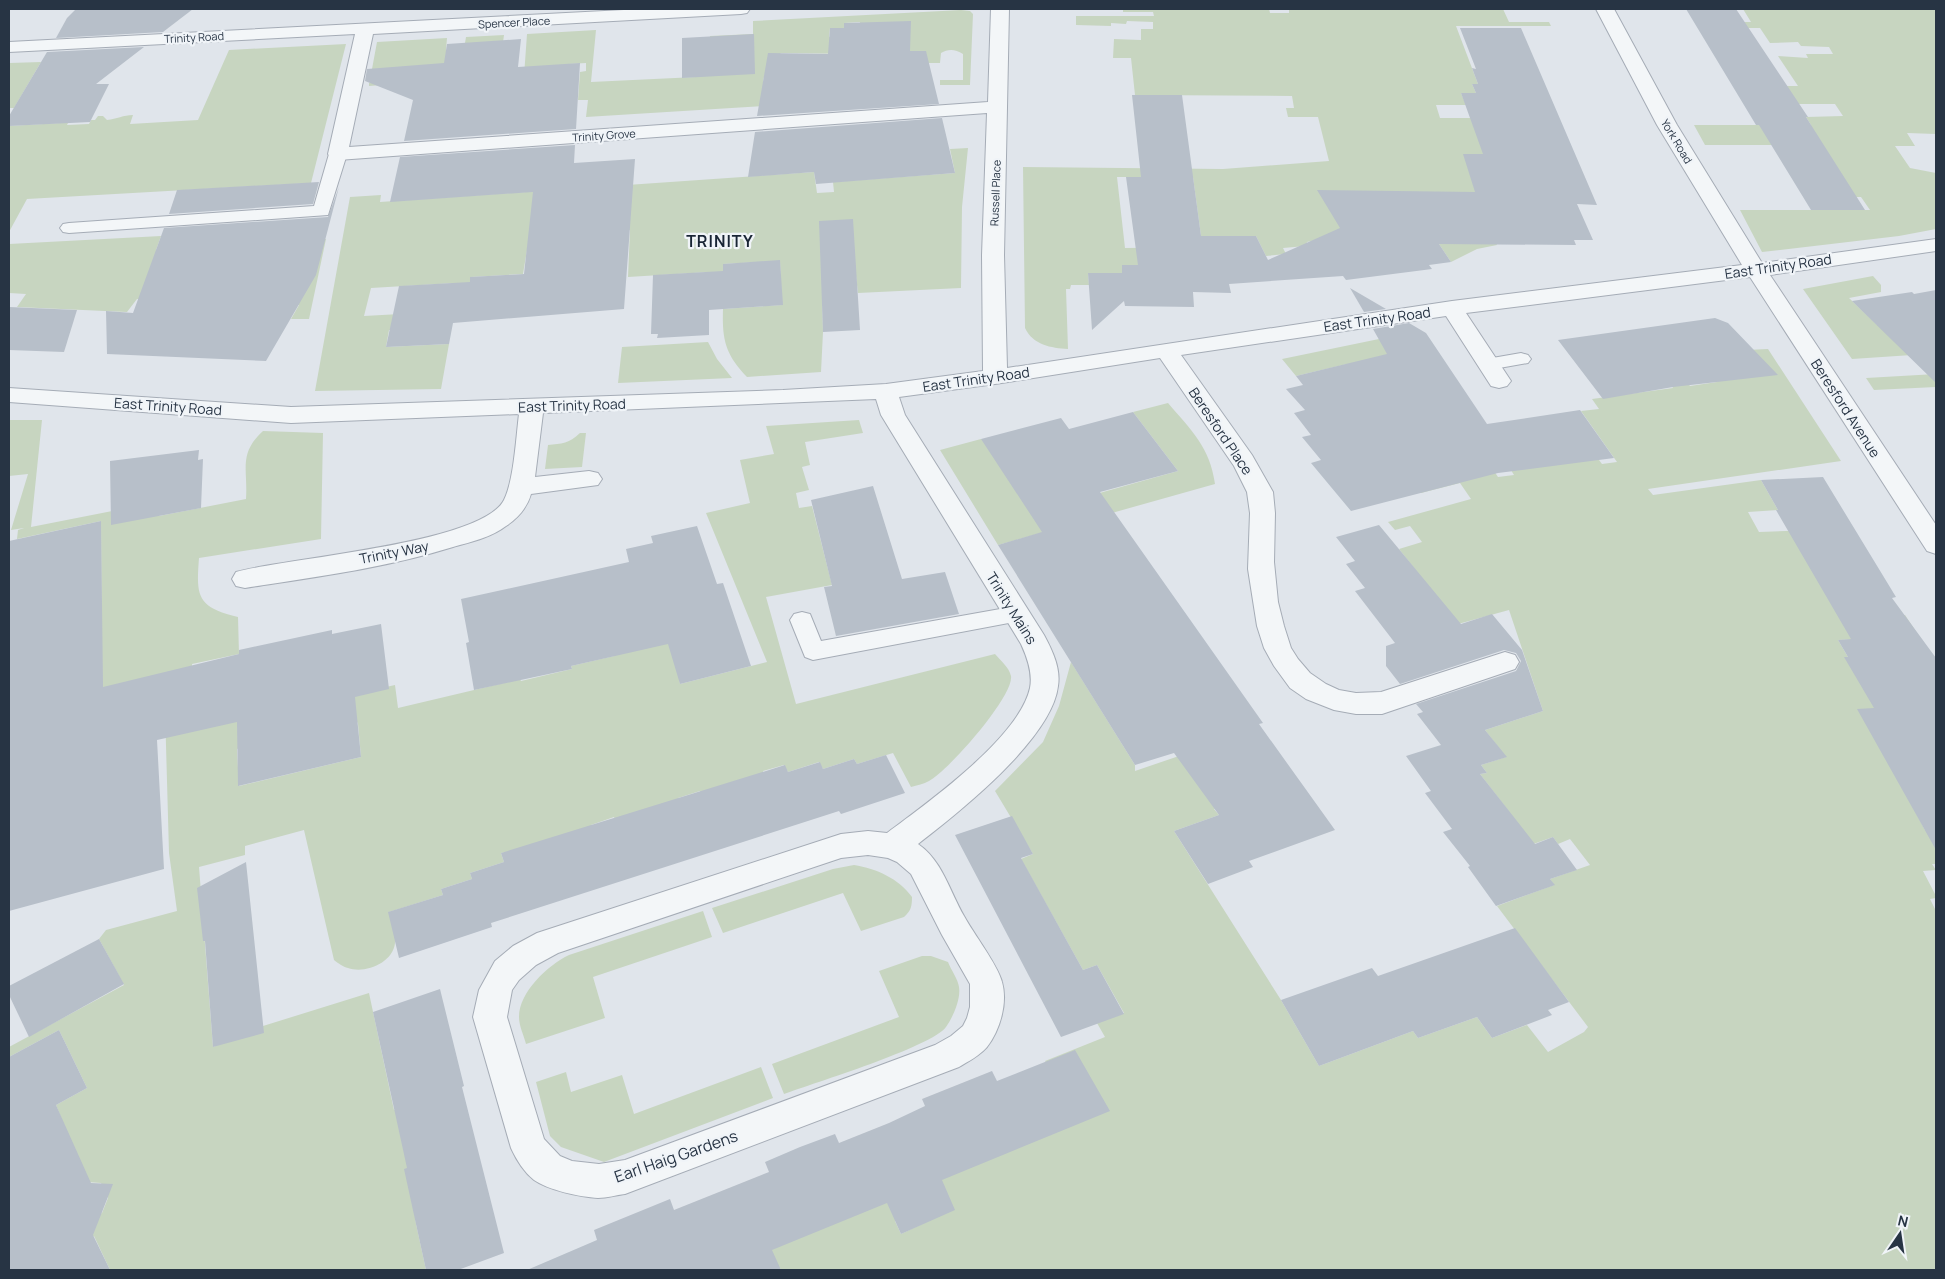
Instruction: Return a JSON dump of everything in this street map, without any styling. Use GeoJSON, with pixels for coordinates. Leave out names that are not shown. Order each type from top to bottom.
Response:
{"type":"FeatureCollection","features":[{"type":"Feature","properties":{"kind":"street"},"geometry":{"type":"LineString","coordinates":[[338,154],[356,29],[371,9]]}},
{"type":"Feature","properties":{"kind":"street","name":"Spencer Place"},"geometry":{"type":"LineString","coordinates":[[356,29],[741,9]]}},
{"type":"Feature","properties":{"kind":"street","name":"Russell Place"},"geometry":{"type":"LineString","coordinates":[[994,377],[993,255],[1000,9]]}},
{"type":"Feature","properties":{"kind":"street","name":"York Road"},"geometry":{"type":"LineString","coordinates":[[1605,9],[1667,125],[1756,270]]}},
{"type":"Feature","properties":{"kind":"street","name":"Trinity Road"},"geometry":{"type":"LineString","coordinates":[[9,47],[356,29]]}},
{"type":"Feature","properties":{"kind":"street","name":"Trinity Grove"},"geometry":{"type":"LineString","coordinates":[[338,154],[997,107]]}},
{"type":"Feature","properties":{"kind":"street","name":"East Trinity Road"},"geometry":{"type":"LineString","coordinates":[[9,395],[290,415],[532,407],[886,391],[994,377],[1452,308],[1756,270],[1936,245]]}},
{"type":"Feature","properties":{"kind":"street","name":"Beresford Avenue"},"geometry":{"type":"LineString","coordinates":[[1756,270],[1936,545]]}},
{"type":"Feature","properties":{"kind":"street"},"geometry":{"type":"LineString","coordinates":[[1452,308],[1494,372]]}},
{"type":"Feature","properties":{"kind":"street","name":"Beresford Place"},"geometry":{"type":"LineString","coordinates":[[1166,350],[1249,469],[1261,494],[1260,551],[1267,616],[1284,662],[1297,678],[1314,692],[1334,700],[1369,704],[1382,703],[1505,662]]}},
{"type":"Feature","properties":{"kind":"street","name":"Trinity Mains"},"geometry":{"type":"LineString","coordinates":[[886,391],[893,415],[1034,642],[1045,672],[1044,690],[1037,708],[1023,729],[982,773],[949,803],[892,846]]}},
{"type":"Feature","properties":{"kind":"street","name":"Trinity Way"},"geometry":{"type":"LineString","coordinates":[[245,578],[388,555],[456,539],[501,520],[514,507],[520,487],[532,407]]}},
{"type":"Feature","properties":{"kind":"street"},"geometry":{"type":"LineString","coordinates":[[520,487],[589,479]]}},
{"type":"Feature","properties":{"kind":"street","name":"Earl Haig Gardens"},"geometry":{"type":"LineString","coordinates":[[868,843],[892,846],[908,853],[922,865],[953,926],[986,982],[988,1000],[983,1022],[975,1036],[963,1048],[947,1056],[625,1177],[599,1181],[571,1178],[547,1168],[529,1148],[490,1017],[491,1000],[497,985],[509,967],[527,953],[548,943],[841,846],[868,843]]}},
{"type":"Feature","properties":{"kind":"lane"},"geometry":{"type":"LineString","coordinates":[[69,228],[322,211],[338,154]]}},
{"type":"Feature","properties":{"kind":"lane"},"geometry":{"type":"LineString","coordinates":[[1494,372],[1521,359]]}},
{"type":"Feature","properties":{"kind":"lane"},"geometry":{"type":"LineString","coordinates":[[802,620],[813,651],[1017,614]]}},
{"type":"Feature","properties":{"kind":"green space"},"geometry":{"type":"Polygon","coordinates":[[[1123,9],[1269,9],[1270,13],[1289,13],[1289,9],[1503,9],[1509,22],[1549,22],[1551,26],[1456,26],[1478,84],[1472,84],[1476,93],[1461,93],[1466,105],[1436,105],[1440,118],[1509,118],[1490,225],[1497,245],[1477,249],[1451,262],[1433,235],[1311,241],[1307,242],[1306,246],[1283,248],[1286,254],[1266,256],[1256,236],[1201,236],[1193,177],[1117,177],[1125,248],[1222,247],[1138,265],[1122,265],[1122,273],[1088,273],[1089,285],[1071,285],[1070,289],[1066,289],[1068,349],[1055,348],[1038,342],[1028,334],[1025,328],[1023,167],[1223,169],[1329,161],[1318,117],[1288,117],[1286,108],[1294,108],[1292,96],[1135,95],[1131,58],[1113,58],[1114,39],[1141,40],[1141,29],[1153,29],[1153,22],[1127,21],[1126,24],[1111,23],[1111,26],[1076,25],[1076,16],[1154,16],[1153,12],[1123,12],[1123,9]]]}},
{"type":"Feature","properties":{"kind":"green space"},"geometry":{"type":"Polygon","coordinates":[[[1743,9],[1936,9],[1936,134],[1907,133],[1915,146],[1895,146],[1910,168],[1936,173],[1936,229],[1899,236],[1762,252],[1740,210],[1870,210],[1861,197],[1848,197],[1801,145],[1705,145],[1694,125],[1811,125],[1806,117],[1843,116],[1835,104],[1798,104],[1786,86],[1798,86],[1778,56],[1808,58],[1806,54],[1833,54],[1829,47],[1801,46],[1798,42],[1770,43],[1760,28],[1738,28],[1734,22],[1751,22],[1743,9]]]}},
{"type":"Feature","properties":{"kind":"green space"},"geometry":{"type":"Polygon","coordinates":[[[970,11],[973,14],[970,85],[940,85],[940,80],[963,80],[963,54],[954,50],[941,53],[940,63],[897,63],[856,54],[781,53],[769,67],[764,77],[765,106],[586,117],[588,100],[578,100],[580,72],[586,71],[586,63],[569,64],[524,76],[527,34],[596,30],[591,82],[696,77],[696,65],[710,56],[710,36],[753,34],[753,21],[970,11]],[[860,22],[844,23],[844,28],[830,28],[829,37],[859,33],[860,22]]]}},
{"type":"Feature","properties":{"kind":"green space"},"geometry":{"type":"Polygon","coordinates":[[[504,35],[501,57],[448,80],[369,86],[369,83],[387,82],[372,69],[377,42],[447,38],[446,50],[464,49],[466,37],[504,35]]]}},
{"type":"Feature","properties":{"kind":"green space"},"geometry":{"type":"Polygon","coordinates":[[[346,44],[311,183],[27,199],[9,232],[9,126],[69,121],[67,125],[89,124],[91,120],[95,120],[98,116],[103,116],[107,120],[133,115],[130,124],[198,120],[229,50],[346,44]]]}},
{"type":"Feature","properties":{"kind":"green space"},"geometry":{"type":"Polygon","coordinates":[[[41,62],[14,108],[9,108],[9,63],[41,62]]]}},
{"type":"Feature","properties":{"kind":"green space"},"geometry":{"type":"Polygon","coordinates":[[[968,148],[962,207],[961,288],[858,293],[856,276],[822,295],[821,372],[747,377],[734,361],[726,346],[723,329],[723,309],[782,305],[780,261],[723,264],[723,275],[709,272],[628,277],[630,230],[529,238],[523,274],[471,277],[469,287],[455,283],[371,288],[364,316],[400,314],[397,330],[389,330],[386,347],[449,344],[441,389],[315,391],[350,197],[381,195],[380,202],[814,172],[817,193],[834,192],[833,182],[955,173],[950,149],[968,148]]]}},
{"type":"Feature","properties":{"kind":"green space"},"geometry":{"type":"Polygon","coordinates":[[[161,236],[156,250],[326,239],[309,319],[291,319],[299,305],[137,299],[127,312],[17,307],[26,294],[9,293],[9,244],[161,236]]]}},
{"type":"Feature","properties":{"kind":"green space"},"geometry":{"type":"Polygon","coordinates":[[[1873,276],[1881,285],[1881,292],[1849,298],[1877,325],[1936,321],[1936,366],[1927,354],[1852,359],[1803,289],[1873,276]]]}},
{"type":"Feature","properties":{"kind":"green space"},"geometry":{"type":"Polygon","coordinates":[[[1379,339],[1490,465],[1498,477],[1514,475],[1506,462],[1599,460],[1602,464],[1617,462],[1581,411],[1599,409],[1592,399],[1673,388],[1670,383],[1686,381],[1690,386],[1717,382],[1746,350],[1768,349],[1841,461],[1648,489],[1653,495],[1761,480],[1778,510],[1748,512],[1759,532],[1847,529],[1839,618],[1905,615],[1919,636],[1838,640],[1848,657],[1845,657],[1881,716],[1936,714],[1936,722],[1893,724],[1895,772],[1936,770],[1936,786],[1902,787],[1925,830],[1936,830],[1936,864],[1932,864],[1936,870],[1923,871],[1936,896],[1936,898],[1930,899],[1936,911],[1936,1270],[781,1270],[780,1268],[767,1270],[750,1258],[906,1194],[905,1217],[895,1221],[901,1234],[924,1223],[918,1189],[1058,1084],[1045,1061],[1105,1037],[1097,1023],[1124,1013],[1097,965],[1083,970],[1021,859],[1033,854],[995,791],[1043,742],[1059,706],[1071,662],[1135,765],[1135,771],[1261,728],[1220,807],[1214,809],[1219,815],[1174,831],[1281,1000],[1319,1066],[1413,1031],[1418,1038],[1477,1017],[1492,1038],[1527,1025],[1548,1052],[1584,1032],[1588,1027],[1497,906],[1554,885],[1550,879],[1590,865],[1570,839],[1558,844],[1553,837],[1525,847],[1507,809],[1480,774],[1487,773],[1481,765],[1506,757],[1485,730],[1543,711],[1509,610],[1458,624],[1399,549],[1422,542],[1410,526],[1395,530],[1388,522],[1471,499],[1460,483],[1421,493],[1380,445],[1359,378],[1347,364],[1296,376],[1282,359],[1379,339]]]}},
{"type":"Feature","properties":{"kind":"green space"},"geometry":{"type":"Polygon","coordinates":[[[708,342],[717,359],[732,378],[618,383],[622,347],[708,342]]]}},
{"type":"Feature","properties":{"kind":"green space"},"geometry":{"type":"Polygon","coordinates":[[[1936,374],[1936,387],[1874,390],[1866,378],[1936,374]]]}},
{"type":"Feature","properties":{"kind":"green space"},"geometry":{"type":"Polygon","coordinates":[[[1168,403],[1192,431],[1204,449],[1215,484],[998,545],[940,450],[981,439],[1096,494],[1178,471],[1133,412],[1168,403]]]}},
{"type":"Feature","properties":{"kind":"green space"},"geometry":{"type":"Polygon","coordinates":[[[9,420],[42,420],[31,527],[158,502],[159,516],[246,499],[247,455],[255,439],[263,431],[323,433],[321,539],[199,558],[198,582],[202,598],[214,609],[238,617],[239,654],[192,664],[193,695],[243,718],[244,747],[237,749],[239,786],[361,757],[358,724],[346,696],[395,685],[398,708],[520,679],[521,681],[572,669],[571,666],[614,656],[665,598],[680,684],[767,662],[706,513],[750,503],[740,460],[774,454],[766,426],[859,420],[863,433],[805,442],[810,465],[802,467],[809,490],[796,493],[799,508],[812,506],[832,585],[766,597],[796,704],[995,654],[1010,673],[1009,686],[991,715],[964,749],[927,782],[911,787],[893,753],[857,764],[854,759],[823,769],[819,762],[788,772],[784,765],[763,771],[766,780],[704,800],[700,791],[678,798],[681,807],[618,827],[614,817],[591,825],[594,834],[501,853],[504,862],[470,873],[472,879],[441,889],[443,895],[389,912],[395,936],[393,950],[384,961],[370,968],[348,968],[334,960],[304,830],[245,846],[245,855],[199,867],[213,1047],[263,1026],[369,993],[394,1110],[401,1108],[416,1224],[426,1270],[110,1270],[94,1236],[79,1245],[73,1231],[102,1213],[108,1198],[101,1183],[87,1182],[56,1105],[87,1088],[59,1030],[9,1057],[9,1047],[124,985],[99,939],[106,930],[177,911],[169,853],[164,673],[42,711],[9,719],[9,699],[102,677],[101,521],[17,539],[18,530],[24,528],[11,530],[28,474],[9,476],[9,420]]]}},
{"type":"Feature","properties":{"kind":"green space"},"geometry":{"type":"Polygon","coordinates":[[[580,433],[586,433],[582,467],[545,469],[548,445],[573,439],[580,433]]]}},
{"type":"Feature","properties":{"kind":"green space"},"geometry":{"type":"Polygon","coordinates":[[[854,865],[886,875],[906,890],[912,897],[911,908],[908,913],[904,917],[861,931],[843,893],[723,933],[712,908],[833,869],[854,865]]]}},
{"type":"Feature","properties":{"kind":"green space"},"geometry":{"type":"Polygon","coordinates":[[[703,911],[712,937],[593,977],[605,1018],[526,1044],[519,1020],[520,1008],[529,989],[552,965],[569,955],[703,911]]]}},
{"type":"Feature","properties":{"kind":"green space"},"geometry":{"type":"Polygon","coordinates":[[[922,956],[931,956],[948,962],[956,978],[959,992],[958,1002],[946,1027],[936,1035],[896,1054],[784,1094],[772,1064],[899,1017],[879,971],[922,956]]]}},
{"type":"Feature","properties":{"kind":"green space"},"geometry":{"type":"Polygon","coordinates":[[[761,1067],[773,1098],[604,1162],[561,1147],[550,1136],[536,1082],[566,1072],[571,1092],[622,1075],[634,1114],[761,1067]]]}},
{"type":"Feature","properties":{"kind":"building"},"geometry":{"type":"Polygon","coordinates":[[[76,9],[193,9],[163,32],[56,38],[67,18],[76,9]]]}},
{"type":"Feature","properties":{"kind":"building"},"geometry":{"type":"Polygon","coordinates":[[[1686,9],[1736,9],[1808,117],[1806,117],[1865,210],[1811,210],[1759,125],[1756,125],[1686,9]]]}},
{"type":"Feature","properties":{"kind":"building"},"geometry":{"type":"Polygon","coordinates":[[[911,21],[910,51],[926,51],[939,104],[757,116],[768,53],[828,54],[830,28],[844,28],[844,23],[911,21]]]}},
{"type":"Feature","properties":{"kind":"building"},"geometry":{"type":"Polygon","coordinates":[[[1460,28],[1521,28],[1597,205],[1577,204],[1593,240],[1574,240],[1576,245],[1439,244],[1451,262],[1429,265],[1432,269],[1346,280],[1343,276],[1229,284],[1231,293],[1193,292],[1194,307],[1125,306],[1124,301],[1092,330],[1088,273],[1122,273],[1122,265],[1138,265],[1126,177],[1141,177],[1132,95],[1182,95],[1201,236],[1256,236],[1268,260],[1340,228],[1317,190],[1475,192],[1463,154],[1483,154],[1461,93],[1476,93],[1472,84],[1478,84],[1472,68],[1476,69],[1460,28]]]}},
{"type":"Feature","properties":{"kind":"building"},"geometry":{"type":"Polygon","coordinates":[[[754,34],[755,74],[682,78],[682,38],[754,34]]]}},
{"type":"Feature","properties":{"kind":"building"},"geometry":{"type":"Polygon","coordinates":[[[521,39],[518,67],[580,63],[576,129],[404,141],[413,100],[365,81],[367,69],[444,63],[447,44],[521,39]]]}},
{"type":"Feature","properties":{"kind":"building"},"geometry":{"type":"Polygon","coordinates":[[[144,47],[96,84],[109,84],[90,122],[9,126],[9,116],[47,52],[144,47]]]}},
{"type":"Feature","properties":{"kind":"building"},"geometry":{"type":"Polygon","coordinates":[[[942,118],[955,173],[816,184],[814,172],[748,177],[755,132],[942,118]]]}},
{"type":"Feature","properties":{"kind":"building"},"geometry":{"type":"Polygon","coordinates":[[[575,145],[574,163],[635,159],[624,309],[453,323],[449,344],[386,347],[399,286],[470,282],[470,277],[524,274],[533,192],[390,202],[400,157],[575,145]]]}},
{"type":"Feature","properties":{"kind":"building"},"geometry":{"type":"Polygon","coordinates":[[[319,182],[313,204],[169,214],[177,190],[319,182]]]}},
{"type":"Feature","properties":{"kind":"building"},"geometry":{"type":"Polygon","coordinates":[[[339,187],[316,275],[266,361],[107,354],[106,311],[133,313],[164,228],[328,217],[339,187]]]}},
{"type":"Feature","properties":{"kind":"building"},"geometry":{"type":"Polygon","coordinates":[[[853,219],[860,330],[823,332],[819,221],[853,219]]]}},
{"type":"Feature","properties":{"kind":"building"},"geometry":{"type":"Polygon","coordinates":[[[780,260],[783,305],[709,310],[709,335],[657,338],[658,334],[651,334],[653,275],[723,271],[723,264],[780,260]]]}},
{"type":"Feature","properties":{"kind":"building"},"geometry":{"type":"Polygon","coordinates":[[[1350,288],[1386,309],[1364,312],[1350,288]]]}},
{"type":"Feature","properties":{"kind":"building"},"geometry":{"type":"Polygon","coordinates":[[[1936,290],[1936,383],[1852,301],[1936,290]]]}},
{"type":"Feature","properties":{"kind":"building"},"geometry":{"type":"Polygon","coordinates":[[[9,307],[77,310],[64,352],[9,350],[9,307]]]}},
{"type":"Feature","properties":{"kind":"building"},"geometry":{"type":"Polygon","coordinates":[[[1715,318],[1728,323],[1778,375],[1673,387],[1603,399],[1558,340],[1715,318]]]}},
{"type":"Feature","properties":{"kind":"building"},"geometry":{"type":"Polygon","coordinates":[[[1409,323],[1426,333],[1487,424],[1580,410],[1614,458],[1498,473],[1351,511],[1311,463],[1321,460],[1302,437],[1311,435],[1294,413],[1305,410],[1286,389],[1303,385],[1296,376],[1387,354],[1373,329],[1409,323]]]}},
{"type":"Feature","properties":{"kind":"building"},"geometry":{"type":"Polygon","coordinates":[[[1133,412],[1178,471],[1100,492],[1263,723],[1259,724],[1335,830],[1249,861],[1253,867],[1208,884],[1174,831],[1219,815],[1174,753],[1135,765],[998,545],[1042,532],[981,439],[1061,418],[1069,429],[1133,412]]]}},
{"type":"Feature","properties":{"kind":"building"},"geometry":{"type":"Polygon","coordinates":[[[199,450],[198,460],[203,459],[201,508],[111,525],[110,461],[199,450]]]}},
{"type":"Feature","properties":{"kind":"building"},"geometry":{"type":"Polygon","coordinates":[[[1823,477],[1896,597],[1892,598],[1936,658],[1936,850],[1857,709],[1874,708],[1844,657],[1848,657],[1838,640],[1851,639],[1776,510],[1778,510],[1761,480],[1823,477]]]}},
{"type":"Feature","properties":{"kind":"building"},"geometry":{"type":"Polygon","coordinates":[[[873,486],[902,579],[945,572],[959,614],[836,636],[824,587],[832,586],[811,500],[873,486]]]}},
{"type":"Feature","properties":{"kind":"building"},"geometry":{"type":"Polygon","coordinates":[[[101,521],[103,687],[239,654],[239,650],[332,630],[332,634],[381,624],[389,689],[355,697],[361,757],[238,786],[237,722],[157,740],[164,869],[9,911],[9,541],[101,521]]]}},
{"type":"Feature","properties":{"kind":"building"},"geometry":{"type":"Polygon","coordinates":[[[1379,525],[1461,624],[1492,614],[1522,650],[1543,711],[1485,730],[1507,757],[1481,765],[1487,773],[1480,774],[1535,844],[1553,837],[1577,870],[1550,879],[1555,885],[1496,906],[1468,867],[1470,866],[1443,832],[1452,829],[1425,793],[1431,791],[1406,756],[1441,745],[1417,714],[1423,712],[1416,704],[1516,671],[1521,661],[1516,653],[1504,650],[1400,684],[1386,666],[1386,646],[1395,643],[1355,591],[1365,588],[1346,564],[1355,561],[1336,537],[1379,525]]]}},
{"type":"Feature","properties":{"kind":"building"},"geometry":{"type":"Polygon","coordinates":[[[697,526],[717,584],[723,583],[751,666],[680,684],[668,644],[571,666],[572,669],[474,690],[466,643],[469,642],[461,599],[629,562],[626,549],[653,543],[651,536],[697,526]]]}},
{"type":"Feature","properties":{"kind":"building"},"geometry":{"type":"Polygon","coordinates":[[[886,755],[905,793],[841,814],[839,811],[491,923],[492,927],[399,958],[388,912],[443,895],[441,889],[472,879],[470,873],[504,862],[501,853],[785,765],[788,772],[820,762],[823,769],[854,759],[857,764],[886,755]]]}},
{"type":"Feature","properties":{"kind":"building"},"geometry":{"type":"Polygon","coordinates":[[[1012,816],[1033,854],[1021,858],[1083,970],[1097,965],[1124,1014],[1061,1037],[955,835],[1012,816]]]}},
{"type":"Feature","properties":{"kind":"building"},"geometry":{"type":"Polygon","coordinates":[[[246,862],[264,1033],[213,1047],[205,941],[203,941],[197,888],[246,862]]]}},
{"type":"Feature","properties":{"kind":"building"},"geometry":{"type":"Polygon","coordinates":[[[1515,928],[1569,1002],[1548,1010],[1552,1015],[1492,1038],[1477,1017],[1418,1038],[1413,1031],[1319,1066],[1281,1000],[1372,968],[1378,976],[1515,928]]]}},
{"type":"Feature","properties":{"kind":"building"},"geometry":{"type":"Polygon","coordinates":[[[99,939],[124,984],[29,1037],[9,995],[9,986],[99,939]]]}},
{"type":"Feature","properties":{"kind":"building"},"geometry":{"type":"Polygon","coordinates":[[[440,989],[464,1086],[462,1087],[504,1253],[458,1270],[426,1270],[404,1169],[407,1168],[373,1012],[440,989]]]}},
{"type":"Feature","properties":{"kind":"building"},"geometry":{"type":"Polygon","coordinates":[[[59,1030],[87,1088],[56,1105],[91,1183],[113,1184],[93,1235],[110,1270],[9,1270],[9,1057],[59,1030]]]}},
{"type":"Feature","properties":{"kind":"building"},"geometry":{"type":"Polygon","coordinates":[[[1075,1050],[1110,1111],[942,1180],[955,1210],[901,1234],[887,1203],[772,1250],[781,1270],[527,1270],[597,1240],[594,1230],[670,1199],[674,1210],[769,1172],[765,1162],[800,1147],[835,1134],[839,1143],[925,1106],[922,1099],[992,1071],[997,1081],[1075,1050]]]}},
{"type":"Feature","properties":{"kind":"district","name":"TRINITY"},"geometry":{"type":"Point","coordinates":[720,241]}}]}
